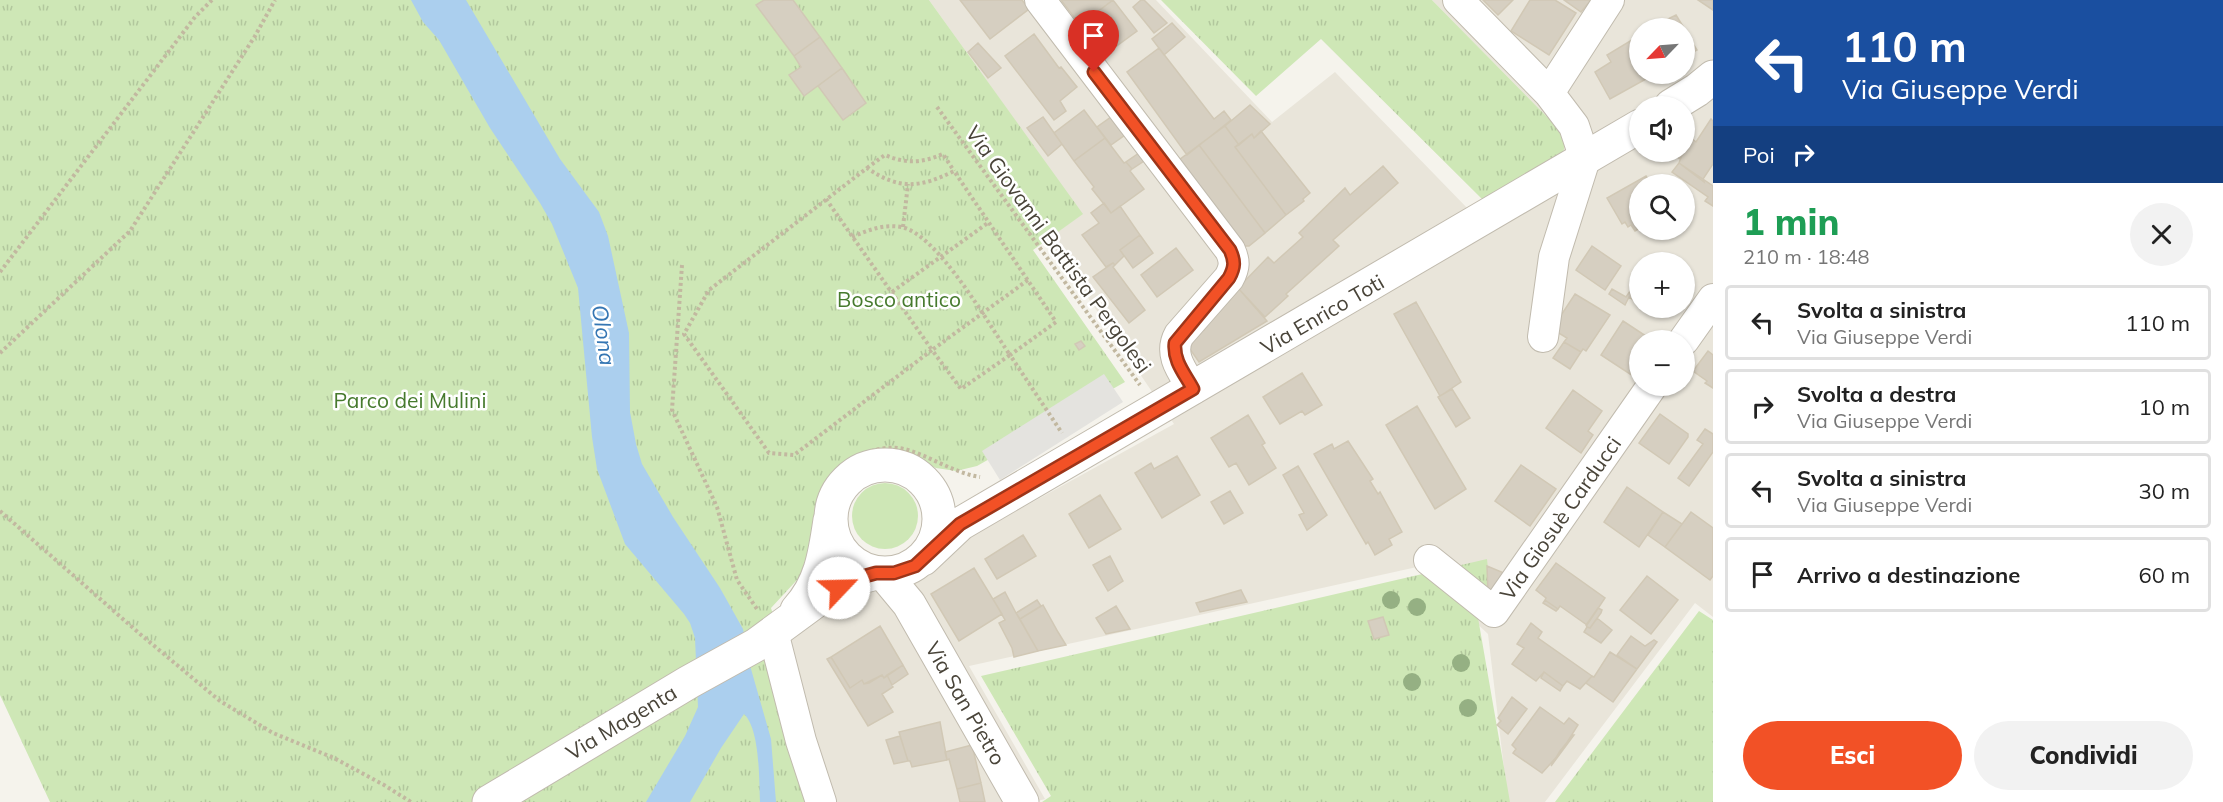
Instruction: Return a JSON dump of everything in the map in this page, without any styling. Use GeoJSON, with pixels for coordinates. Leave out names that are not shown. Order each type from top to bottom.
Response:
{"type":"FeatureCollection","features":[{"type":"Feature","properties":{"kind":"street"},"geometry":{"type":"LineString","coordinates":[[1040,0],[1235,259],[1234,269],[1229,278],[1175,343],[1174,352],[1177,360],[1193,389]]}},
{"type":"Feature","properties":{"kind":"street"},"geometry":{"type":"LineString","coordinates":[[1458,0],[1549,93],[1574,126],[1585,159],[1554,257],[1543,338]]}},
{"type":"Feature","properties":{"kind":"street"},"geometry":{"type":"LineString","coordinates":[[1549,93],[1609,0]]}},
{"type":"Feature","properties":{"kind":"street","name":"Via Enrico Toti"},"geometry":{"type":"LineString","coordinates":[[771,634],[807,600],[823,565],[825,506],[834,500],[843,484],[857,472],[874,465],[892,465],[910,470],[951,498],[975,504],[996,488],[1076,457],[1629,133]]}},
{"type":"Feature","properties":{"kind":"street"},"geometry":{"type":"LineString","coordinates":[[1691,330],[1713,299]]}},
{"type":"Feature","properties":{"kind":"street","name":"Via Giosuè Carducci"},"geometry":{"type":"LineString","coordinates":[[1429,560],[1494,612],[1645,396]]}},
{"type":"Feature","properties":{"kind":"street"},"geometry":{"type":"LineString","coordinates":[[825,506],[832,533],[843,554],[861,568],[897,569],[934,545],[939,529],[939,512],[934,495],[925,482]]}},
{"type":"Feature","properties":{"kind":"street","name":"Via Enrico Toti"},"geometry":{"type":"LineString","coordinates":[[771,634],[820,598],[858,578],[897,569],[960,524],[996,488]]}},
{"type":"Feature","properties":{"kind":"street","name":"Via San Pietro"},"geometry":{"type":"LineString","coordinates":[[897,569],[907,580],[909,604],[1022,802]]}},
{"type":"Feature","properties":{"kind":"street"},"geometry":{"type":"LineString","coordinates":[[771,634],[821,802]]}},
{"type":"Feature","properties":{"kind":"street","name":"Via Magenta"},"geometry":{"type":"LineString","coordinates":[[489,802],[771,634]]}},
{"type":"Feature","properties":{"kind":"path"},"geometry":{"type":"LineString","coordinates":[[0,272],[195,17],[212,0]]}},
{"type":"Feature","properties":{"kind":"path"},"geometry":{"type":"LineString","coordinates":[[0,353],[130,231],[255,36],[275,0]]}},
{"type":"Feature","properties":{"kind":"path","name":"Via Giovanni Battista Pergolesi"},"geometry":{"type":"LineString","coordinates":[[937,107],[1158,409]]}},
{"type":"Feature","properties":{"kind":"path"},"geometry":{"type":"LineString","coordinates":[[826,199],[932,350],[961,389],[1056,322],[1028,280],[989,222],[954,171],[943,154],[927,161],[912,163],[885,155],[826,199],[709,290],[684,334],[769,453],[794,455],[932,350],[1028,280]]}},
{"type":"Feature","properties":{"kind":"path"},"geometry":{"type":"LineString","coordinates":[[867,168],[885,180],[908,184],[932,182],[954,171]]}},
{"type":"Feature","properties":{"kind":"path"},"geometry":{"type":"LineString","coordinates":[[903,227],[908,184]]}},
{"type":"Feature","properties":{"kind":"path"},"geometry":{"type":"LineString","coordinates":[[892,292],[989,222]]}},
{"type":"Feature","properties":{"kind":"path"},"geometry":{"type":"LineString","coordinates":[[852,237],[876,227],[903,227],[923,237],[942,256],[1025,375],[1076,457]]}},
{"type":"Feature","properties":{"kind":"path"},"geometry":{"type":"LineString","coordinates":[[682,266],[672,410],[717,507],[737,580],[771,634]]}},
{"type":"Feature","properties":{"kind":"path"},"geometry":{"type":"LineString","coordinates":[[825,506],[833,475],[864,453],[888,448],[909,450],[963,474],[981,478],[996,488]]}},
{"type":"Feature","properties":{"kind":"path"},"geometry":{"type":"LineString","coordinates":[[0,511],[220,701],[273,733],[334,758],[384,784],[411,802]]}},
{"type":"Feature","properties":{"kind":"shaded area"},"geometry":{"type":"Polygon","coordinates":[[[929,0],[1156,0],[1272,122],[1335,72],[1470,211],[1559,159],[1556,126],[1432,0],[1713,0],[1713,617],[1695,603],[1545,802],[1508,802],[1488,634],[1417,567],[969,666],[1045,799],[1034,802],[831,802],[788,637],[1174,424],[1048,239],[1082,214],[929,0]]]}},
{"type":"Feature","properties":{"kind":"shaded area"},"geometry":{"type":"Polygon","coordinates":[[[1104,374],[1123,402],[1000,480],[982,451],[1104,374]]]}},
{"type":"Feature","properties":{"kind":"green space","name":"Parco dei Mulini"},"geometry":{"type":"Polygon","coordinates":[[[0,0],[929,0],[1083,214],[1033,250],[1125,382],[977,466],[956,471],[936,468],[915,458],[890,453],[864,458],[842,473],[827,492],[808,568],[771,608],[830,802],[50,802],[0,695],[0,0]]]}},
{"type":"Feature","properties":{"kind":"green space"},"geometry":{"type":"Polygon","coordinates":[[[1161,0],[1432,0],[1556,126],[1564,142],[1564,150],[1559,159],[1482,199],[1321,39],[1256,96],[1161,0]]]}},
{"type":"Feature","properties":{"kind":"green space"},"geometry":{"type":"Polygon","coordinates":[[[885,483],[898,486],[908,493],[915,503],[918,516],[915,529],[908,539],[898,546],[885,549],[872,546],[862,539],[855,529],[852,516],[855,503],[862,493],[872,486],[885,483]]]}},
{"type":"Feature","properties":{"kind":"green space"},"geometry":{"type":"Polygon","coordinates":[[[1487,559],[1491,597],[1477,612],[1510,802],[1042,802],[1051,796],[981,676],[1487,559]]]}},
{"type":"Feature","properties":{"kind":"green space"},"geometry":{"type":"Polygon","coordinates":[[[1699,611],[1713,620],[1713,802],[1555,802],[1699,611]]]}},
{"type":"Feature","properties":{"kind":"water","name":"Olona"},"geometry":{"type":"Polygon","coordinates":[[[411,0],[466,0],[560,159],[599,212],[608,236],[629,333],[630,412],[642,464],[743,629],[751,669],[771,739],[776,802],[760,802],[756,742],[749,721],[744,714],[721,748],[690,802],[646,802],[685,736],[698,707],[695,638],[684,614],[625,544],[597,469],[578,288],[552,224],[490,128],[439,40],[423,22],[411,0]]]}},
{"type":"Feature","properties":{"kind":"building"},"geometry":{"type":"Polygon","coordinates":[[[764,0],[793,0],[820,37],[794,56],[756,5],[764,0]]]}},
{"type":"Feature","properties":{"kind":"building"},"geometry":{"type":"Polygon","coordinates":[[[960,0],[1022,0],[1029,9],[990,39],[960,0]]]}},
{"type":"Feature","properties":{"kind":"building"},"geometry":{"type":"Polygon","coordinates":[[[1061,0],[1113,0],[1080,25],[1061,0]]]}},
{"type":"Feature","properties":{"kind":"building"},"geometry":{"type":"Polygon","coordinates":[[[1113,0],[1137,31],[1103,56],[1080,25],[1113,0]]]}},
{"type":"Feature","properties":{"kind":"building"},"geometry":{"type":"Polygon","coordinates":[[[1144,0],[1167,23],[1154,33],[1133,7],[1144,0]]]}},
{"type":"Feature","properties":{"kind":"building"},"geometry":{"type":"Polygon","coordinates":[[[1483,0],[1513,0],[1498,15],[1483,0]]]}},
{"type":"Feature","properties":{"kind":"building"},"geometry":{"type":"Polygon","coordinates":[[[1530,0],[1555,0],[1576,13],[1549,55],[1511,31],[1530,0]]]}},
{"type":"Feature","properties":{"kind":"building"},"geometry":{"type":"Polygon","coordinates":[[[1564,0],[1591,0],[1581,12],[1564,0]]]}},
{"type":"Feature","properties":{"kind":"building"},"geometry":{"type":"Polygon","coordinates":[[[1698,0],[1713,0],[1713,10],[1698,0]]]}},
{"type":"Feature","properties":{"kind":"building"},"geometry":{"type":"Polygon","coordinates":[[[1172,23],[1185,37],[1164,55],[1152,39],[1172,23]]]}},
{"type":"Feature","properties":{"kind":"building"},"geometry":{"type":"Polygon","coordinates":[[[1034,34],[1059,68],[1061,67],[1077,87],[1060,101],[1066,111],[1054,120],[1005,56],[1034,34]]]}},
{"type":"Feature","properties":{"kind":"building"},"geometry":{"type":"Polygon","coordinates":[[[820,37],[842,68],[804,96],[789,75],[801,67],[794,56],[820,37]]]}},
{"type":"Feature","properties":{"kind":"building"},"geometry":{"type":"Polygon","coordinates":[[[1629,42],[1629,84],[1637,84],[1610,99],[1595,72],[1611,62],[1607,55],[1629,42]]]}},
{"type":"Feature","properties":{"kind":"building"},"geometry":{"type":"Polygon","coordinates":[[[978,43],[1001,68],[988,78],[968,52],[978,43]]]}},
{"type":"Feature","properties":{"kind":"building"},"geometry":{"type":"Polygon","coordinates":[[[1159,48],[1214,119],[1224,111],[1231,120],[1187,155],[1127,72],[1159,48]]]}},
{"type":"Feature","properties":{"kind":"building"},"geometry":{"type":"Polygon","coordinates":[[[842,68],[866,103],[843,120],[818,86],[842,68]]]}},
{"type":"Feature","properties":{"kind":"building"},"geometry":{"type":"Polygon","coordinates":[[[1250,105],[1270,124],[1254,138],[1252,134],[1239,145],[1225,126],[1250,105]]]}},
{"type":"Feature","properties":{"kind":"building"},"geometry":{"type":"Polygon","coordinates":[[[1084,110],[1105,138],[1074,161],[1054,133],[1084,110]]]}},
{"type":"Feature","properties":{"kind":"building"},"geometry":{"type":"Polygon","coordinates":[[[1043,117],[1062,144],[1048,156],[1027,128],[1043,117]]]}},
{"type":"Feature","properties":{"kind":"building"},"geometry":{"type":"Polygon","coordinates":[[[1111,117],[1125,135],[1111,145],[1097,127],[1111,117]]]}},
{"type":"Feature","properties":{"kind":"building"},"geometry":{"type":"Polygon","coordinates":[[[1711,119],[1713,121],[1713,164],[1703,179],[1704,182],[1679,163],[1695,162],[1696,142],[1711,119]]]}},
{"type":"Feature","properties":{"kind":"building"},"geometry":{"type":"Polygon","coordinates":[[[1225,126],[1239,145],[1235,147],[1286,215],[1265,233],[1199,145],[1225,126]]]}},
{"type":"Feature","properties":{"kind":"building"},"geometry":{"type":"Polygon","coordinates":[[[1261,131],[1310,193],[1303,199],[1304,201],[1286,215],[1235,147],[1252,134],[1254,138],[1261,131]]]}},
{"type":"Feature","properties":{"kind":"building"},"geometry":{"type":"Polygon","coordinates":[[[1105,138],[1124,163],[1126,162],[1132,169],[1130,171],[1144,189],[1111,213],[1074,161],[1105,138]]]}},
{"type":"Feature","properties":{"kind":"building"},"geometry":{"type":"Polygon","coordinates":[[[1199,145],[1265,233],[1249,246],[1245,246],[1179,160],[1199,145]]]}},
{"type":"Feature","properties":{"kind":"building"},"geometry":{"type":"Polygon","coordinates":[[[1139,153],[1144,161],[1132,169],[1126,162],[1139,153]]]}},
{"type":"Feature","properties":{"kind":"building"},"geometry":{"type":"Polygon","coordinates":[[[1679,163],[1713,186],[1713,206],[1705,201],[1708,197],[1695,188],[1695,174],[1672,172],[1679,163]]]}},
{"type":"Feature","properties":{"kind":"building"},"geometry":{"type":"Polygon","coordinates":[[[1383,166],[1398,183],[1333,240],[1339,246],[1286,294],[1288,296],[1265,317],[1238,288],[1268,257],[1274,263],[1303,237],[1299,233],[1345,188],[1350,195],[1383,166]]]}},
{"type":"Feature","properties":{"kind":"building"},"geometry":{"type":"Polygon","coordinates":[[[1629,186],[1629,226],[1625,222],[1622,224],[1607,198],[1629,186]]]}},
{"type":"Feature","properties":{"kind":"building"},"geometry":{"type":"Polygon","coordinates":[[[1104,203],[1111,213],[1120,206],[1140,235],[1120,250],[1124,256],[1115,265],[1113,263],[1106,267],[1082,235],[1099,223],[1091,213],[1104,203]]]}},
{"type":"Feature","properties":{"kind":"building"},"geometry":{"type":"Polygon","coordinates":[[[1140,235],[1153,253],[1133,268],[1120,250],[1140,235]]]}},
{"type":"Feature","properties":{"kind":"building"},"geometry":{"type":"Polygon","coordinates":[[[1592,246],[1621,266],[1605,290],[1576,270],[1592,246]]]}},
{"type":"Feature","properties":{"kind":"building"},"geometry":{"type":"Polygon","coordinates":[[[1176,248],[1193,270],[1157,297],[1141,275],[1176,248]]]}},
{"type":"Feature","properties":{"kind":"building"},"geometry":{"type":"Polygon","coordinates":[[[1113,263],[1115,265],[1113,267],[1145,310],[1129,323],[1093,277],[1113,263]]]}},
{"type":"Feature","properties":{"kind":"building"},"geometry":{"type":"Polygon","coordinates":[[[1238,288],[1267,321],[1199,362],[1185,342],[1204,330],[1201,328],[1238,288]]]}},
{"type":"Feature","properties":{"kind":"building"},"geometry":{"type":"Polygon","coordinates":[[[1612,289],[1626,297],[1629,293],[1625,305],[1609,294],[1612,289]]]}},
{"type":"Feature","properties":{"kind":"building"},"geometry":{"type":"Polygon","coordinates":[[[1575,294],[1610,315],[1586,351],[1583,349],[1581,352],[1564,342],[1567,338],[1552,329],[1575,294]]]}},
{"type":"Feature","properties":{"kind":"building"},"geometry":{"type":"Polygon","coordinates":[[[1416,302],[1461,382],[1440,396],[1394,314],[1416,302]]]}},
{"type":"Feature","properties":{"kind":"building"},"geometry":{"type":"Polygon","coordinates":[[[1623,321],[1637,330],[1629,330],[1629,373],[1601,355],[1623,321]]]}},
{"type":"Feature","properties":{"kind":"building"},"geometry":{"type":"Polygon","coordinates":[[[1081,341],[1085,346],[1079,350],[1075,344],[1081,341]]]}},
{"type":"Feature","properties":{"kind":"building"},"geometry":{"type":"Polygon","coordinates":[[[1564,342],[1581,352],[1570,369],[1553,358],[1564,342]]]}},
{"type":"Feature","properties":{"kind":"building"},"geometry":{"type":"Polygon","coordinates":[[[1708,351],[1713,355],[1713,388],[1695,372],[1695,368],[1708,351]]]}},
{"type":"Feature","properties":{"kind":"building"},"geometry":{"type":"Polygon","coordinates":[[[1302,373],[1322,405],[1305,415],[1302,411],[1280,424],[1263,397],[1302,373]]]}},
{"type":"Feature","properties":{"kind":"building"},"geometry":{"type":"Polygon","coordinates":[[[1452,389],[1470,418],[1456,427],[1438,397],[1452,389]]]}},
{"type":"Feature","properties":{"kind":"building"},"geometry":{"type":"Polygon","coordinates":[[[1573,390],[1602,411],[1588,431],[1593,435],[1581,453],[1546,428],[1573,390]]]}},
{"type":"Feature","properties":{"kind":"building"},"geometry":{"type":"Polygon","coordinates":[[[1417,406],[1466,489],[1435,509],[1386,425],[1417,406]]]}},
{"type":"Feature","properties":{"kind":"building"},"geometry":{"type":"Polygon","coordinates":[[[1660,414],[1688,434],[1669,464],[1639,443],[1660,414]]]}},
{"type":"Feature","properties":{"kind":"building"},"geometry":{"type":"Polygon","coordinates":[[[1248,415],[1265,443],[1262,445],[1276,468],[1249,485],[1236,463],[1229,467],[1211,438],[1248,415]]]}},
{"type":"Feature","properties":{"kind":"building"},"geometry":{"type":"Polygon","coordinates":[[[1705,429],[1713,434],[1713,452],[1689,486],[1678,478],[1703,444],[1697,440],[1705,429]]]}},
{"type":"Feature","properties":{"kind":"building"},"geometry":{"type":"Polygon","coordinates":[[[1348,441],[1373,479],[1370,481],[1378,494],[1380,492],[1402,532],[1389,539],[1392,545],[1375,555],[1368,542],[1366,544],[1314,454],[1332,444],[1334,449],[1348,441]]]}},
{"type":"Feature","properties":{"kind":"building"},"geometry":{"type":"Polygon","coordinates":[[[1177,456],[1200,495],[1162,518],[1135,473],[1151,463],[1154,469],[1177,456]]]}},
{"type":"Feature","properties":{"kind":"building"},"geometry":{"type":"Polygon","coordinates":[[[1521,465],[1556,489],[1530,526],[1495,501],[1521,465]]]}},
{"type":"Feature","properties":{"kind":"building"},"geometry":{"type":"Polygon","coordinates":[[[1298,466],[1327,515],[1307,530],[1299,515],[1304,513],[1283,475],[1298,466]]]}},
{"type":"Feature","properties":{"kind":"building"},"geometry":{"type":"Polygon","coordinates":[[[1627,487],[1663,512],[1639,547],[1604,522],[1627,487]]]}},
{"type":"Feature","properties":{"kind":"building"},"geometry":{"type":"Polygon","coordinates":[[[1230,491],[1243,513],[1224,524],[1211,502],[1230,491]]]}},
{"type":"Feature","properties":{"kind":"building"},"geometry":{"type":"Polygon","coordinates":[[[1100,495],[1121,529],[1089,548],[1069,514],[1100,495]]]}},
{"type":"Feature","properties":{"kind":"building"},"geometry":{"type":"Polygon","coordinates":[[[1663,512],[1682,524],[1665,547],[1648,535],[1663,512]]]}},
{"type":"Feature","properties":{"kind":"building"},"geometry":{"type":"Polygon","coordinates":[[[1691,512],[1713,528],[1713,576],[1710,580],[1665,547],[1691,512]]]}},
{"type":"Feature","properties":{"kind":"building"},"geometry":{"type":"Polygon","coordinates":[[[1023,535],[1036,556],[997,579],[985,559],[1023,535]]]}},
{"type":"Feature","properties":{"kind":"building"},"geometry":{"type":"Polygon","coordinates":[[[1110,556],[1123,581],[1108,591],[1093,565],[1110,556]]]}},
{"type":"Feature","properties":{"kind":"building"},"geometry":{"type":"Polygon","coordinates":[[[1556,563],[1605,598],[1587,625],[1560,606],[1558,609],[1536,590],[1556,563]]]}},
{"type":"Feature","properties":{"kind":"building"},"geometry":{"type":"Polygon","coordinates":[[[1487,566],[1504,573],[1490,594],[1488,593],[1487,566]]]}},
{"type":"Feature","properties":{"kind":"building"},"geometry":{"type":"Polygon","coordinates":[[[974,568],[1002,614],[959,641],[931,594],[974,568]]]}},
{"type":"Feature","properties":{"kind":"building"},"geometry":{"type":"Polygon","coordinates":[[[1647,576],[1678,600],[1651,634],[1620,610],[1647,576]]]}},
{"type":"Feature","properties":{"kind":"building"},"geometry":{"type":"Polygon","coordinates":[[[1241,590],[1247,602],[1200,612],[1196,603],[1241,590]]]}},
{"type":"Feature","properties":{"kind":"building"},"geometry":{"type":"Polygon","coordinates":[[[1005,592],[1038,651],[1014,657],[1012,648],[999,623],[1005,620],[993,599],[1005,592]]]}},
{"type":"Feature","properties":{"kind":"building"},"geometry":{"type":"Polygon","coordinates":[[[1037,600],[1041,606],[1020,619],[1016,613],[1037,600]]]}},
{"type":"Feature","properties":{"kind":"building"},"geometry":{"type":"Polygon","coordinates":[[[1545,600],[1558,609],[1556,611],[1543,603],[1545,600]]]}},
{"type":"Feature","properties":{"kind":"building"},"geometry":{"type":"Polygon","coordinates":[[[1043,605],[1066,645],[1038,651],[1020,619],[1043,605]]]}},
{"type":"Feature","properties":{"kind":"building"},"geometry":{"type":"Polygon","coordinates":[[[1116,606],[1130,629],[1106,634],[1096,618],[1116,606]]]}},
{"type":"Feature","properties":{"kind":"building"},"geometry":{"type":"Polygon","coordinates":[[[1598,608],[1602,610],[1601,613],[1590,628],[1587,627],[1586,625],[1598,608]]]}},
{"type":"Feature","properties":{"kind":"building"},"geometry":{"type":"Polygon","coordinates":[[[1383,617],[1389,635],[1374,639],[1368,621],[1383,617]]]}},
{"type":"Feature","properties":{"kind":"building"},"geometry":{"type":"Polygon","coordinates":[[[1597,618],[1612,630],[1601,643],[1584,632],[1597,618]]]}},
{"type":"Feature","properties":{"kind":"building"},"geometry":{"type":"Polygon","coordinates":[[[1531,623],[1542,632],[1538,638],[1592,676],[1580,689],[1567,681],[1563,686],[1544,672],[1536,681],[1512,664],[1524,648],[1517,644],[1531,623]]]}},
{"type":"Feature","properties":{"kind":"building"},"geometry":{"type":"Polygon","coordinates":[[[880,626],[903,665],[884,678],[882,675],[864,684],[862,680],[850,688],[831,657],[880,626]]]}},
{"type":"Feature","properties":{"kind":"building"},"geometry":{"type":"Polygon","coordinates":[[[1631,636],[1645,646],[1654,640],[1657,642],[1637,669],[1617,655],[1631,636]]]}},
{"type":"Feature","properties":{"kind":"building"},"geometry":{"type":"Polygon","coordinates":[[[1610,652],[1637,669],[1613,702],[1586,683],[1592,676],[1594,677],[1610,652]]]}},
{"type":"Feature","properties":{"kind":"building"},"geometry":{"type":"Polygon","coordinates":[[[831,657],[850,688],[862,680],[864,684],[869,683],[882,675],[884,678],[887,675],[893,687],[882,694],[893,712],[868,726],[827,659],[831,657]]]}},
{"type":"Feature","properties":{"kind":"building"},"geometry":{"type":"Polygon","coordinates":[[[903,665],[908,674],[892,685],[887,675],[903,665]]]}},
{"type":"Feature","properties":{"kind":"building"},"geometry":{"type":"Polygon","coordinates":[[[1544,672],[1563,686],[1560,691],[1541,678],[1544,672]]]}},
{"type":"Feature","properties":{"kind":"building"},"geometry":{"type":"Polygon","coordinates":[[[1512,697],[1527,709],[1508,734],[1497,725],[1501,721],[1498,718],[1512,697]]]}},
{"type":"Feature","properties":{"kind":"building"},"geometry":{"type":"Polygon","coordinates":[[[1540,707],[1564,724],[1569,718],[1578,725],[1561,752],[1542,773],[1513,753],[1516,749],[1512,745],[1540,707]]]}},
{"type":"Feature","properties":{"kind":"building"},"geometry":{"type":"Polygon","coordinates":[[[940,722],[947,760],[912,767],[899,732],[940,722]]]}},
{"type":"Feature","properties":{"kind":"building"},"geometry":{"type":"Polygon","coordinates":[[[1574,735],[1551,766],[1560,751],[1574,735]]]}},
{"type":"Feature","properties":{"kind":"building"},"geometry":{"type":"Polygon","coordinates":[[[900,736],[908,761],[894,764],[886,740],[900,736]]]}},
{"type":"Feature","properties":{"kind":"building"},"geometry":{"type":"Polygon","coordinates":[[[972,745],[981,783],[957,789],[945,752],[972,745]]]}},
{"type":"Feature","properties":{"kind":"building"},"geometry":{"type":"Polygon","coordinates":[[[981,783],[985,802],[960,802],[957,789],[981,783]]]}},
{"type":"Feature","properties":{"kind":"route"},"geometry":{"type":"LineString","coordinates":[[839,588],[858,578],[876,573],[904,571],[915,566],[960,524],[1193,389],[1177,360],[1174,352],[1175,343],[1179,335],[1229,278],[1234,269],[1235,259],[1094,72]]}},
{"type":"Feature","properties":{"kind":"park label","name":"Bosco antico"},"geometry":{"type":"Point","coordinates":[899,299]}}]}
